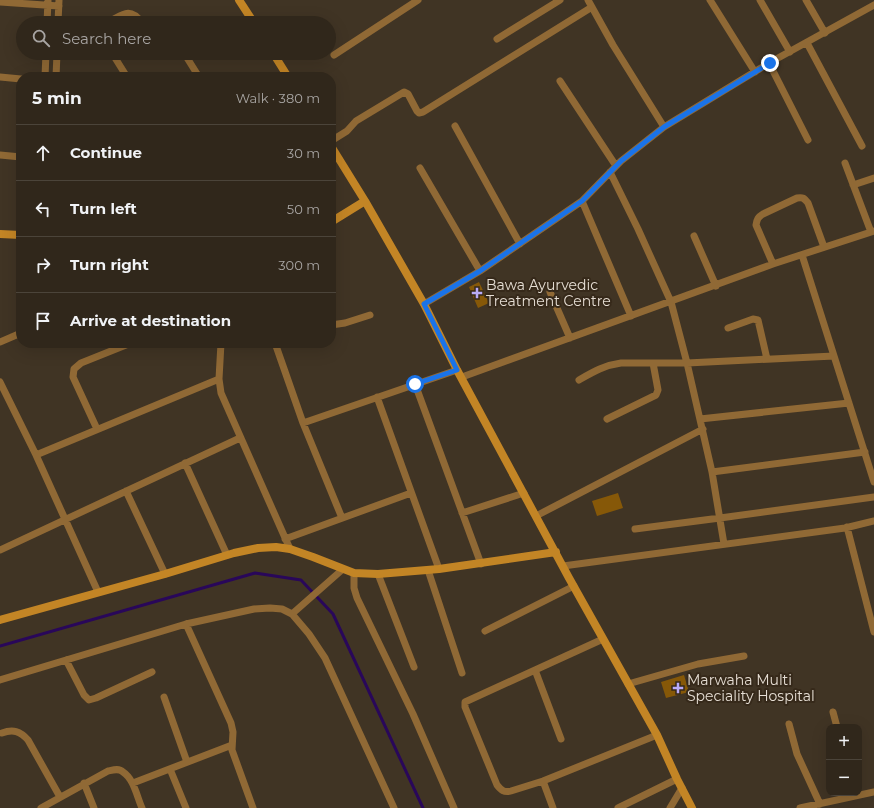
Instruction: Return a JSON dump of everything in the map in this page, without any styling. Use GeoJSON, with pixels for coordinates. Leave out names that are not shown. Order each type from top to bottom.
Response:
{"type":"FeatureCollection","features":[{"type":"Feature","properties":{"kind":"main road"},"geometry":{"type":"LineString","coordinates":[[239,0],[249,16]]}},
{"type":"Feature","properties":{"kind":"main road"},"geometry":{"type":"LineString","coordinates":[[277,60],[285,72]]}},
{"type":"Feature","properties":{"kind":"main road"},"geometry":{"type":"LineString","coordinates":[[336,154],[365,201],[424,304],[457,370],[563,566],[657,734],[692,808]]}},
{"type":"Feature","properties":{"kind":"main road"},"geometry":{"type":"LineString","coordinates":[[336,219],[365,201]]}},
{"type":"Feature","properties":{"kind":"main road"},"geometry":{"type":"LineString","coordinates":[[0,234],[16,235]]}},
{"type":"Feature","properties":{"kind":"main road"},"geometry":{"type":"LineString","coordinates":[[0,620],[227,555],[258,548],[276,547],[290,549],[354,573],[378,574],[439,570],[556,552]]}},
{"type":"Feature","properties":{"kind":"street"},"geometry":{"type":"LineString","coordinates":[[336,54],[418,0]]}},
{"type":"Feature","properties":{"kind":"street"},"geometry":{"type":"LineString","coordinates":[[497,39],[560,0]]}},
{"type":"Feature","properties":{"kind":"street"},"geometry":{"type":"LineString","coordinates":[[710,0],[755,72]]}},
{"type":"Feature","properties":{"kind":"street"},"geometry":{"type":"LineString","coordinates":[[760,0],[790,52]]}},
{"type":"Feature","properties":{"kind":"street"},"geometry":{"type":"LineString","coordinates":[[806,0],[825,33]]}},
{"type":"Feature","properties":{"kind":"street"},"geometry":{"type":"LineString","coordinates":[[0,2],[59,3],[58,16]]}},
{"type":"Feature","properties":{"kind":"street"},"geometry":{"type":"LineString","coordinates":[[47,16],[48,2]]}},
{"type":"Feature","properties":{"kind":"street"},"geometry":{"type":"LineString","coordinates":[[336,138],[347,131],[356,121],[404,92],[408,94],[419,113],[424,112],[590,3],[613,45],[664,127]]}},
{"type":"Feature","properties":{"kind":"street"},"geometry":{"type":"LineString","coordinates":[[424,304],[480,271],[582,201],[616,166],[664,127],[770,63],[874,5]]}},
{"type":"Feature","properties":{"kind":"street"},"geometry":{"type":"LineString","coordinates":[[121,16],[130,12],[137,16]]}},
{"type":"Feature","properties":{"kind":"street"},"geometry":{"type":"LineString","coordinates":[[807,43],[862,146]]}},
{"type":"Feature","properties":{"kind":"street"},"geometry":{"type":"LineString","coordinates":[[45,72],[46,60]]}},
{"type":"Feature","properties":{"kind":"street"},"geometry":{"type":"LineString","coordinates":[[56,72],[57,60]]}},
{"type":"Feature","properties":{"kind":"street"},"geometry":{"type":"LineString","coordinates":[[116,60],[124,72]]}},
{"type":"Feature","properties":{"kind":"street"},"geometry":{"type":"LineString","coordinates":[[188,60],[196,72]]}},
{"type":"Feature","properties":{"kind":"street"},"geometry":{"type":"LineString","coordinates":[[770,63],[808,140]]}},
{"type":"Feature","properties":{"kind":"street"},"geometry":{"type":"LineString","coordinates":[[0,77],[16,79]]}},
{"type":"Feature","properties":{"kind":"street"},"geometry":{"type":"LineString","coordinates":[[560,81],[616,166]]}},
{"type":"Feature","properties":{"kind":"street"},"geometry":{"type":"LineString","coordinates":[[454,126],[520,244]]}},
{"type":"Feature","properties":{"kind":"street"},"geometry":{"type":"LineString","coordinates":[[0,155],[16,157]]}},
{"type":"Feature","properties":{"kind":"street"},"geometry":{"type":"LineString","coordinates":[[462,377],[716,286],[773,264],[872,232],[845,163]]}},
{"type":"Feature","properties":{"kind":"street"},"geometry":{"type":"LineString","coordinates":[[420,168],[480,271]]}},
{"type":"Feature","properties":{"kind":"street"},"geometry":{"type":"LineString","coordinates":[[610,172],[671,302],[703,429],[724,544]]}},
{"type":"Feature","properties":{"kind":"street"},"geometry":{"type":"LineString","coordinates":[[853,185],[874,178]]}},
{"type":"Feature","properties":{"kind":"street"},"geometry":{"type":"LineString","coordinates":[[773,264],[756,225],[757,220],[759,216],[797,198],[801,197],[808,203],[824,247]]}},
{"type":"Feature","properties":{"kind":"street"},"geometry":{"type":"LineString","coordinates":[[582,201],[631,316]]}},
{"type":"Feature","properties":{"kind":"street"},"geometry":{"type":"LineString","coordinates":[[694,236],[716,286]]}},
{"type":"Feature","properties":{"kind":"street"},"geometry":{"type":"LineString","coordinates":[[802,255],[874,482]]}},
{"type":"Feature","properties":{"kind":"street"},"geometry":{"type":"LineString","coordinates":[[550,292],[570,338]]}},
{"type":"Feature","properties":{"kind":"street"},"geometry":{"type":"LineString","coordinates":[[336,324],[370,315]]}},
{"type":"Feature","properties":{"kind":"street"},"geometry":{"type":"LineString","coordinates":[[728,328],[753,319],[758,320],[767,359]]}},
{"type":"Feature","properties":{"kind":"street"},"geometry":{"type":"LineString","coordinates":[[0,342],[16,335]]}},
{"type":"Feature","properties":{"kind":"street"},"geometry":{"type":"LineString","coordinates":[[97,429],[73,377],[74,369],[81,363],[118,348]]}},
{"type":"Feature","properties":{"kind":"street"},"geometry":{"type":"LineString","coordinates":[[221,348],[219,379],[221,393],[290,549]]}},
{"type":"Feature","properties":{"kind":"street"},"geometry":{"type":"LineString","coordinates":[[277,348],[303,423],[342,518]]}},
{"type":"Feature","properties":{"kind":"street"},"geometry":{"type":"LineString","coordinates":[[579,380],[611,364],[687,363],[834,356]]}},
{"type":"Feature","properties":{"kind":"street"},"geometry":{"type":"LineString","coordinates":[[607,419],[656,395],[658,390],[653,363]]}},
{"type":"Feature","properties":{"kind":"street"},"geometry":{"type":"LineString","coordinates":[[303,423],[457,370]]}},
{"type":"Feature","properties":{"kind":"street"},"geometry":{"type":"LineString","coordinates":[[36,456],[97,429],[219,379]]}},
{"type":"Feature","properties":{"kind":"street"},"geometry":{"type":"LineString","coordinates":[[0,382],[36,456],[98,592]]}},
{"type":"Feature","properties":{"kind":"street"},"geometry":{"type":"LineString","coordinates":[[415,384],[481,564]]}},
{"type":"Feature","properties":{"kind":"street"},"geometry":{"type":"LineString","coordinates":[[377,397],[439,570]]}},
{"type":"Feature","properties":{"kind":"street"},"geometry":{"type":"LineString","coordinates":[[700,419],[849,402]]}},
{"type":"Feature","properties":{"kind":"street"},"geometry":{"type":"LineString","coordinates":[[536,516],[703,429]]}},
{"type":"Feature","properties":{"kind":"street"},"geometry":{"type":"LineString","coordinates":[[0,549],[240,438]]}},
{"type":"Feature","properties":{"kind":"street"},"geometry":{"type":"LineString","coordinates":[[712,472],[865,452]]}},
{"type":"Feature","properties":{"kind":"street"},"geometry":{"type":"LineString","coordinates":[[185,463],[227,555]]}},
{"type":"Feature","properties":{"kind":"street"},"geometry":{"type":"LineString","coordinates":[[126,491],[165,574]]}},
{"type":"Feature","properties":{"kind":"street"},"geometry":{"type":"LineString","coordinates":[[286,539],[411,493]]}},
{"type":"Feature","properties":{"kind":"street"},"geometry":{"type":"LineString","coordinates":[[462,513],[524,493]]}},
{"type":"Feature","properties":{"kind":"street"},"geometry":{"type":"LineString","coordinates":[[635,529],[874,497]]}},
{"type":"Feature","properties":{"kind":"street"},"geometry":{"type":"LineString","coordinates":[[563,566],[847,528],[874,522]]}},
{"type":"Feature","properties":{"kind":"street"},"geometry":{"type":"LineString","coordinates":[[847,528],[874,632]]}},
{"type":"Feature","properties":{"kind":"street"},"geometry":{"type":"LineString","coordinates":[[292,614],[343,569]]}},
{"type":"Feature","properties":{"kind":"street"},"geometry":{"type":"LineString","coordinates":[[428,570],[462,672]]}},
{"type":"Feature","properties":{"kind":"street"},"geometry":{"type":"LineString","coordinates":[[354,573],[354,588],[357,598],[413,714],[454,808]]}},
{"type":"Feature","properties":{"kind":"street"},"geometry":{"type":"LineString","coordinates":[[378,574],[414,667]]}},
{"type":"Feature","properties":{"kind":"street"},"geometry":{"type":"LineString","coordinates":[[485,631],[574,586]]}},
{"type":"Feature","properties":{"kind":"street"},"geometry":{"type":"LineString","coordinates":[[0,680],[186,624],[254,609],[282,609],[292,614],[313,639],[325,658],[394,808]]}},
{"type":"Feature","properties":{"kind":"street"},"geometry":{"type":"LineString","coordinates":[[186,624],[231,723],[233,732],[232,745],[234,757],[253,808]]}},
{"type":"Feature","properties":{"kind":"street"},"geometry":{"type":"LineString","coordinates":[[603,639],[465,702],[497,785],[507,792],[543,781],[657,734]]}},
{"type":"Feature","properties":{"kind":"street"},"geometry":{"type":"LineString","coordinates":[[628,684],[698,664],[744,656]]}},
{"type":"Feature","properties":{"kind":"street"},"geometry":{"type":"LineString","coordinates":[[66,660],[84,695],[89,700],[152,672]]}},
{"type":"Feature","properties":{"kind":"street"},"geometry":{"type":"LineString","coordinates":[[535,670],[561,739]]}},
{"type":"Feature","properties":{"kind":"street"},"geometry":{"type":"LineString","coordinates":[[164,697],[187,762]]}},
{"type":"Feature","properties":{"kind":"street"},"geometry":{"type":"LineString","coordinates":[[834,712],[836,724]]}},
{"type":"Feature","properties":{"kind":"street"},"geometry":{"type":"LineString","coordinates":[[788,724],[797,754],[820,804]]}},
{"type":"Feature","properties":{"kind":"street"},"geometry":{"type":"LineString","coordinates":[[2,733],[10,730],[23,733],[60,797]]}},
{"type":"Feature","properties":{"kind":"street"},"geometry":{"type":"LineString","coordinates":[[133,784],[232,745]]}},
{"type":"Feature","properties":{"kind":"street"},"geometry":{"type":"LineString","coordinates":[[41,808],[108,771],[116,769],[123,771],[133,784],[142,808]]}},
{"type":"Feature","properties":{"kind":"street"},"geometry":{"type":"LineString","coordinates":[[170,769],[186,808]]}},
{"type":"Feature","properties":{"kind":"street"},"geometry":{"type":"LineString","coordinates":[[618,808],[677,779]]}},
{"type":"Feature","properties":{"kind":"street"},"geometry":{"type":"LineString","coordinates":[[543,781],[553,808]]}},
{"type":"Feature","properties":{"kind":"street"},"geometry":{"type":"LineString","coordinates":[[84,784],[94,808]]}},
{"type":"Feature","properties":{"kind":"street"},"geometry":{"type":"LineString","coordinates":[[670,808],[682,788]]}},
{"type":"Feature","properties":{"kind":"street"},"geometry":{"type":"LineString","coordinates":[[862,793],[874,792]]}},
{"type":"Feature","properties":{"kind":"street"},"geometry":{"type":"LineString","coordinates":[[800,808],[847,796]]}},
{"type":"Feature","properties":{"kind":"building"},"geometry":{"type":"Polygon","coordinates":[[[479,282],[489,303],[478,308],[469,287],[479,282]]]}},
{"type":"Feature","properties":{"kind":"building"},"geometry":{"type":"Polygon","coordinates":[[[618,493],[623,508],[597,516],[592,501],[618,493]]]}},
{"type":"Feature","properties":{"kind":"building"},"geometry":{"type":"Polygon","coordinates":[[[684,675],[689,692],[666,698],[661,682],[684,675]]]}},
{"type":"Feature","properties":{"kind":"waterway"},"geometry":{"type":"LineString","coordinates":[[0,646],[255,573],[301,580],[333,614],[423,808]]}},
{"type":"Feature","properties":{"kind":"place","name":"Bawa Ayurvedic Treatment Centre"},"geometry":{"type":"Point","coordinates":[477,293]}},
{"type":"Feature","properties":{"kind":"place","name":"Marwaha Multi Speciality Hospital"},"geometry":{"type":"Point","coordinates":[678,688]}},
{"type":"Feature","properties":{"kind":"route"},"geometry":{"type":"LineString","coordinates":[[415,384],[457,370],[424,304],[480,271],[582,201],[621,161],[664,127],[770,63]]}}]}
